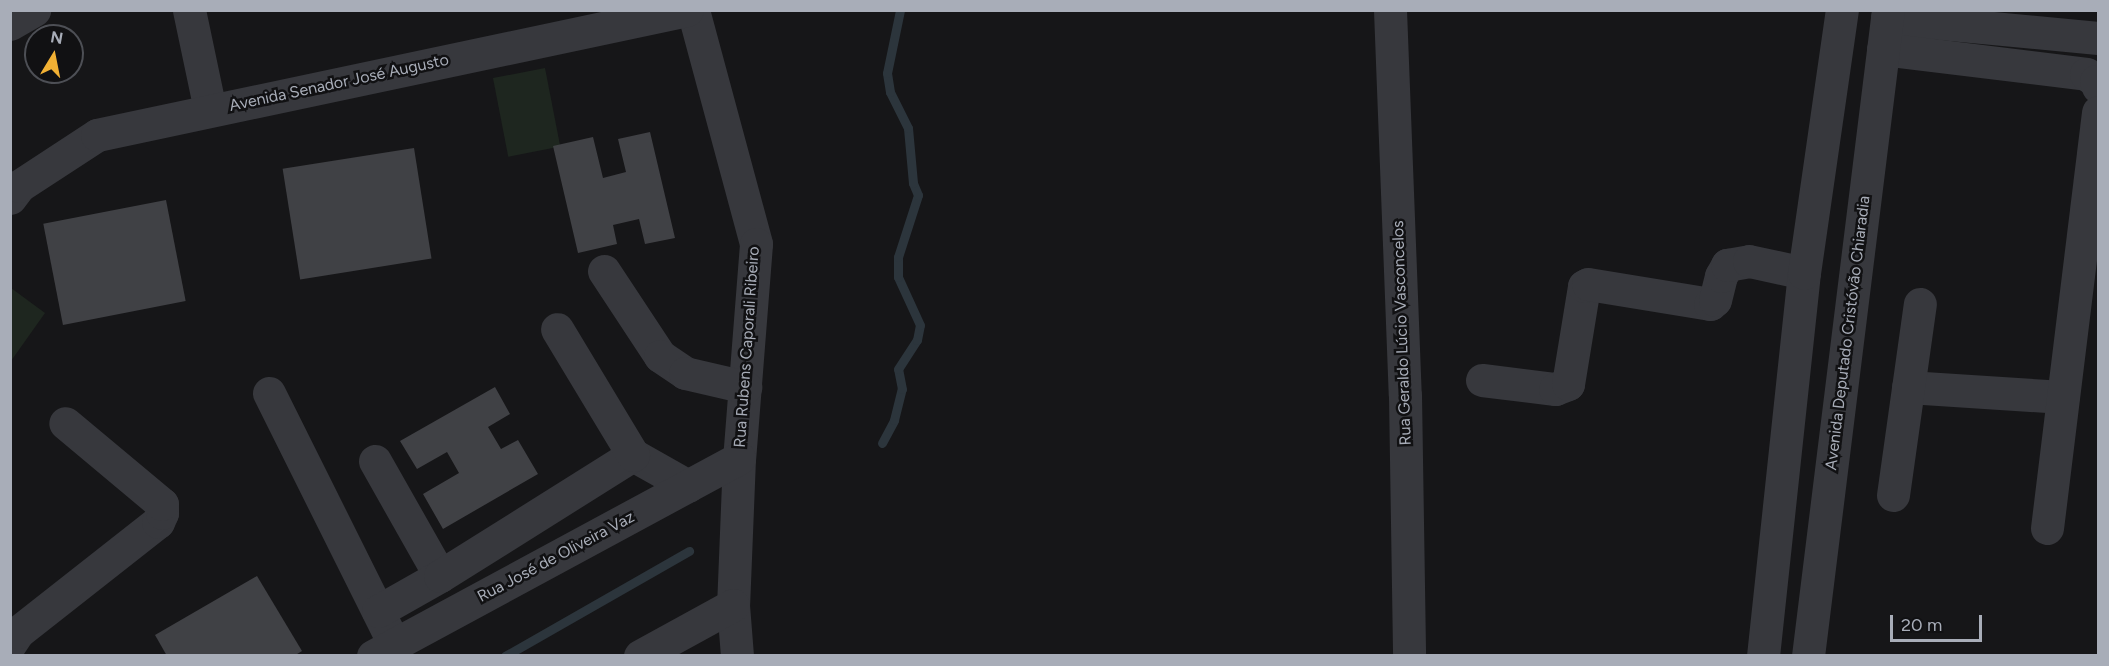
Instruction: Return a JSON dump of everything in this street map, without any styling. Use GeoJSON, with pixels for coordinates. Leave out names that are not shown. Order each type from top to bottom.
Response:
{"type":"FeatureCollection","features":[{"type":"Feature","properties":{"kind":"street"},"geometry":{"type":"LineString","coordinates":[[10,24],[34,10]]}},
{"type":"Feature","properties":{"kind":"street"},"geometry":{"type":"LineString","coordinates":[[189,10],[210,110]]}},
{"type":"Feature","properties":{"kind":"street","name":"Avenida Senador José Augusto"},"geometry":{"type":"LineString","coordinates":[[10,198],[19,186],[97,135],[687,10]]}},
{"type":"Feature","properties":{"kind":"street","name":"Rua Rubens Caporali Ribeiro"},"geometry":{"type":"LineString","coordinates":[[693,10],[756,244],[739,458],[733,605],[737,656]]}},
{"type":"Feature","properties":{"kind":"street","name":"Rua Geraldo Lúcio Vasconcelos"},"geometry":{"type":"LineString","coordinates":[[1390,10],[1405,395],[1408,656]]}},
{"type":"Feature","properties":{"kind":"street"},"geometry":{"type":"LineString","coordinates":[[1762,656],[1804,273],[1842,10]]}},
{"type":"Feature","properties":{"kind":"street"},"geometry":{"type":"LineString","coordinates":[[1894,24],[2098,38]]}},
{"type":"Feature","properties":{"kind":"street"},"geometry":{"type":"LineString","coordinates":[[1894,24],[1921,53],[2086,74],[2096,81],[2098,87]]}},
{"type":"Feature","properties":{"kind":"street","name":"Avenida Deputado Cristóvão Chiaradia"},"geometry":{"type":"LineString","coordinates":[[1808,656],[1894,24]]}},
{"type":"Feature","properties":{"kind":"street"},"geometry":{"type":"LineString","coordinates":[[2047,528],[2098,112]]}},
{"type":"Feature","properties":{"kind":"street"},"geometry":{"type":"LineString","coordinates":[[1482,380],[1555,388],[1568,384],[1584,286],[1588,284],[1710,304],[1715,300],[1721,276],[1727,265],[1749,261],[1804,273]]}},
{"type":"Feature","properties":{"kind":"street"},"geometry":{"type":"LineString","coordinates":[[604,271],[660,356],[685,373],[745,387]]}},
{"type":"Feature","properties":{"kind":"street"},"geometry":{"type":"LineString","coordinates":[[1893,495],[1920,304]]}},
{"type":"Feature","properties":{"kind":"street"},"geometry":{"type":"LineString","coordinates":[[557,328],[633,455],[688,486]]}},
{"type":"Feature","properties":{"kind":"street"},"geometry":{"type":"LineString","coordinates":[[1908,387],[2063,397]]}},
{"type":"Feature","properties":{"kind":"street"},"geometry":{"type":"LineString","coordinates":[[269,393],[378,611],[383,650]]}},
{"type":"Feature","properties":{"kind":"street"},"geometry":{"type":"LineString","coordinates":[[10,644],[18,632],[158,522],[162,513],[162,504],[65,423]]}},
{"type":"Feature","properties":{"kind":"street"},"geometry":{"type":"LineString","coordinates":[[378,611],[440,576],[633,455]]}},
{"type":"Feature","properties":{"kind":"street","name":"Rua José de Oliveira Vaz"},"geometry":{"type":"LineString","coordinates":[[383,650],[739,458]]}},
{"type":"Feature","properties":{"kind":"street"},"geometry":{"type":"LineString","coordinates":[[375,461],[440,576]]}},
{"type":"Feature","properties":{"kind":"street"},"geometry":{"type":"LineString","coordinates":[[640,656],[733,605]]}},
{"type":"Feature","properties":{"kind":"shaded area"},"geometry":{"type":"Polygon","coordinates":[[[545,68],[560,147],[508,157],[493,78],[545,68]]]}},
{"type":"Feature","properties":{"kind":"shaded area"},"geometry":{"type":"Polygon","coordinates":[[[11,288],[45,313],[11,361],[11,288]]]}},
{"type":"Feature","properties":{"kind":"building"},"geometry":{"type":"Polygon","coordinates":[[[650,132],[675,238],[645,244],[639,219],[613,225],[617,244],[578,253],[553,146],[593,137],[603,178],[626,172],[618,139],[650,132]]]}},
{"type":"Feature","properties":{"kind":"building"},"geometry":{"type":"Polygon","coordinates":[[[414,148],[432,259],[300,279],[283,169],[414,148]]]}},
{"type":"Feature","properties":{"kind":"building"},"geometry":{"type":"Polygon","coordinates":[[[166,200],[186,301],[63,325],[43,224],[166,200]]]}},
{"type":"Feature","properties":{"kind":"building"},"geometry":{"type":"Polygon","coordinates":[[[495,387],[510,414],[488,427],[501,449],[518,440],[538,474],[443,529],[423,494],[459,473],[447,452],[417,469],[400,441],[495,387]]]}},
{"type":"Feature","properties":{"kind":"building"},"geometry":{"type":"Polygon","coordinates":[[[257,576],[302,651],[294,656],[167,656],[155,635],[257,576]]]}},
{"type":"Feature","properties":{"kind":"waterway"},"geometry":{"type":"LineString","coordinates":[[882,443],[894,420],[902,389],[898,369],[917,340],[920,325],[898,277],[898,257],[918,195],[913,183],[908,128],[890,92],[887,73],[900,10]]}},
{"type":"Feature","properties":{"kind":"waterway"},"geometry":{"type":"LineString","coordinates":[[505,656],[689,551]]}}]}
